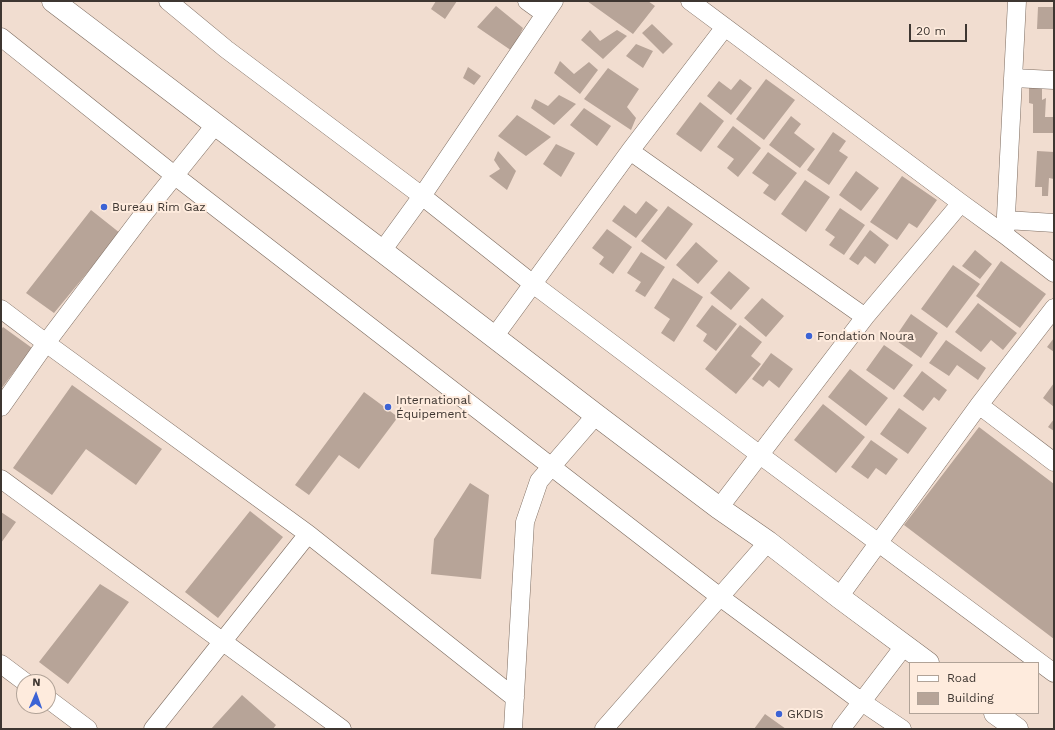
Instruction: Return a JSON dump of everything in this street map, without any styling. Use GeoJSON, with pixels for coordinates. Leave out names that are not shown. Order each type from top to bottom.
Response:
{"type":"FeatureCollection","features":[{"type":"Feature","properties":{"kind":"main road"},"geometry":{"type":"LineString","coordinates":[[53,1],[596,415],[927,662]]}},
{"type":"Feature","properties":{"kind":"main road"},"geometry":{"type":"LineString","coordinates":[[996,714],[1017,729]]}},
{"type":"Feature","properties":{"kind":"street"},"geometry":{"type":"LineString","coordinates":[[168,1],[226,49],[422,196],[533,284],[760,455],[1054,673]]}},
{"type":"Feature","properties":{"kind":"street"},"geometry":{"type":"LineString","coordinates":[[382,251],[422,196],[550,7],[527,1]]}},
{"type":"Feature","properties":{"kind":"street"},"geometry":{"type":"LineString","coordinates":[[690,1],[961,203],[1006,228],[1054,273]]}},
{"type":"Feature","properties":{"kind":"street"},"geometry":{"type":"LineString","coordinates":[[1006,228],[1017,1]]}},
{"type":"Feature","properties":{"kind":"street"},"geometry":{"type":"LineString","coordinates":[[494,336],[630,151],[725,27]]}},
{"type":"Feature","properties":{"kind":"street"},"geometry":{"type":"LineString","coordinates":[[1,37],[174,175],[720,597],[862,702],[902,729]]}},
{"type":"Feature","properties":{"kind":"street"},"geometry":{"type":"LineString","coordinates":[[1013,78],[1054,80]]}},
{"type":"Feature","properties":{"kind":"street"},"geometry":{"type":"LineString","coordinates":[[1,407],[46,343],[142,216],[216,124]]}},
{"type":"Feature","properties":{"kind":"street"},"geometry":{"type":"LineString","coordinates":[[630,151],[865,317]]}},
{"type":"Feature","properties":{"kind":"street"},"geometry":{"type":"LineString","coordinates":[[719,508],[865,317],[961,203]]}},
{"type":"Feature","properties":{"kind":"street"},"geometry":{"type":"LineString","coordinates":[[1006,228],[1054,223]]}},
{"type":"Feature","properties":{"kind":"street"},"geometry":{"type":"LineString","coordinates":[[838,597],[979,406],[1054,308]]}},
{"type":"Feature","properties":{"kind":"street"},"geometry":{"type":"LineString","coordinates":[[1,309],[308,534],[514,698]]}},
{"type":"Feature","properties":{"kind":"street"},"geometry":{"type":"LineString","coordinates":[[979,406],[1054,462]]}},
{"type":"Feature","properties":{"kind":"street"},"geometry":{"type":"LineString","coordinates":[[513,729],[525,522],[539,481],[596,415]]}},
{"type":"Feature","properties":{"kind":"street"},"geometry":{"type":"LineString","coordinates":[[1,479],[342,729]]}},
{"type":"Feature","properties":{"kind":"street"},"geometry":{"type":"LineString","coordinates":[[153,729],[308,534]]}},
{"type":"Feature","properties":{"kind":"street"},"geometry":{"type":"LineString","coordinates":[[604,729],[768,542]]}},
{"type":"Feature","properties":{"kind":"street"},"geometry":{"type":"LineString","coordinates":[[841,729],[905,646]]}},
{"type":"Feature","properties":{"kind":"street"},"geometry":{"type":"LineString","coordinates":[[1,664],[16,675]]}},
{"type":"Feature","properties":{"kind":"street"},"geometry":{"type":"LineString","coordinates":[[56,705],[88,729]]}},
{"type":"Feature","properties":{"kind":"building"},"geometry":{"type":"Polygon","coordinates":[[[436,1],[457,1],[445,19],[431,9],[436,1]]]}},
{"type":"Feature","properties":{"kind":"building"},"geometry":{"type":"Polygon","coordinates":[[[587,1],[648,1],[655,6],[633,34],[587,1]]]}},
{"type":"Feature","properties":{"kind":"building"},"geometry":{"type":"Polygon","coordinates":[[[496,6],[523,28],[512,51],[477,27],[496,6]]]}},
{"type":"Feature","properties":{"kind":"building"},"geometry":{"type":"Polygon","coordinates":[[[1038,7],[1054,7],[1054,29],[1037,29],[1038,7]]]}},
{"type":"Feature","properties":{"kind":"building"},"geometry":{"type":"Polygon","coordinates":[[[652,24],[673,44],[663,54],[642,33],[652,24]]]}},
{"type":"Feature","properties":{"kind":"building"},"geometry":{"type":"Polygon","coordinates":[[[590,30],[600,41],[617,30],[627,36],[603,59],[581,40],[590,30]]]}},
{"type":"Feature","properties":{"kind":"building"},"geometry":{"type":"Polygon","coordinates":[[[636,44],[653,51],[643,68],[626,56],[636,44]]]}},
{"type":"Feature","properties":{"kind":"building"},"geometry":{"type":"Polygon","coordinates":[[[560,61],[574,74],[589,62],[598,70],[580,94],[554,73],[560,61]]]}},
{"type":"Feature","properties":{"kind":"building"},"geometry":{"type":"Polygon","coordinates":[[[468,67],[481,76],[474,85],[463,78],[468,67]]]}},
{"type":"Feature","properties":{"kind":"building"},"geometry":{"type":"Polygon","coordinates":[[[608,68],[639,89],[627,107],[636,118],[631,130],[584,99],[608,68]]]}},
{"type":"Feature","properties":{"kind":"building"},"geometry":{"type":"Polygon","coordinates":[[[740,79],[752,88],[731,115],[707,96],[719,81],[731,90],[740,79]]]}},
{"type":"Feature","properties":{"kind":"building"},"geometry":{"type":"Polygon","coordinates":[[[766,79],[795,100],[764,140],[736,119],[766,79]]]}},
{"type":"Feature","properties":{"kind":"building"},"geometry":{"type":"Polygon","coordinates":[[[1029,87],[1042,87],[1042,100],[1046,98],[1045,117],[1054,117],[1054,133],[1033,133],[1033,104],[1029,103],[1029,87]]]}},
{"type":"Feature","properties":{"kind":"building"},"geometry":{"type":"Polygon","coordinates":[[[559,95],[576,104],[554,125],[531,108],[535,99],[548,106],[559,95]]]}},
{"type":"Feature","properties":{"kind":"building"},"geometry":{"type":"Polygon","coordinates":[[[700,102],[724,121],[701,152],[676,134],[700,102]]]}},
{"type":"Feature","properties":{"kind":"building"},"geometry":{"type":"Polygon","coordinates":[[[584,108],[611,126],[597,146],[570,125],[584,108]]]}},
{"type":"Feature","properties":{"kind":"building"},"geometry":{"type":"Polygon","coordinates":[[[517,115],[551,137],[526,156],[498,136],[517,115]]]}},
{"type":"Feature","properties":{"kind":"building"},"geometry":{"type":"Polygon","coordinates":[[[791,116],[801,124],[794,133],[815,149],[800,168],[769,145],[791,116]]]}},
{"type":"Feature","properties":{"kind":"building"},"geometry":{"type":"Polygon","coordinates":[[[733,126],[761,148],[738,177],[727,168],[734,159],[717,147],[733,126]]]}},
{"type":"Feature","properties":{"kind":"building"},"geometry":{"type":"Polygon","coordinates":[[[833,132],[846,141],[839,151],[848,157],[829,185],[807,170],[833,132]]]}},
{"type":"Feature","properties":{"kind":"building"},"geometry":{"type":"Polygon","coordinates":[[[556,144],[575,153],[561,177],[543,164],[556,144]]]}},
{"type":"Feature","properties":{"kind":"building"},"geometry":{"type":"Polygon","coordinates":[[[498,151],[516,171],[507,190],[489,176],[500,169],[494,160],[498,151]]]}},
{"type":"Feature","properties":{"kind":"building"},"geometry":{"type":"Polygon","coordinates":[[[1037,151],[1054,152],[1054,179],[1049,178],[1048,196],[1042,196],[1042,187],[1035,187],[1037,151]]]}},
{"type":"Feature","properties":{"kind":"building"},"geometry":{"type":"Polygon","coordinates":[[[768,152],[797,173],[775,201],[763,193],[769,185],[752,173],[768,152]]]}},
{"type":"Feature","properties":{"kind":"building"},"geometry":{"type":"Polygon","coordinates":[[[856,171],[879,188],[861,211],[839,195],[856,171]]]}},
{"type":"Feature","properties":{"kind":"building"},"geometry":{"type":"Polygon","coordinates":[[[902,176],[937,200],[917,228],[909,223],[897,240],[870,222],[902,176]]]}},
{"type":"Feature","properties":{"kind":"building"},"geometry":{"type":"Polygon","coordinates":[[[805,180],[830,197],[806,232],[781,214],[805,180]]]}},
{"type":"Feature","properties":{"kind":"building"},"geometry":{"type":"Polygon","coordinates":[[[646,201],[658,210],[636,238],[612,221],[624,205],[636,214],[646,201]]]}},
{"type":"Feature","properties":{"kind":"building"},"geometry":{"type":"Polygon","coordinates":[[[668,206],[693,224],[666,260],[641,241],[668,206]]]}},
{"type":"Feature","properties":{"kind":"building"},"geometry":{"type":"Polygon","coordinates":[[[840,208],[865,225],[844,255],[829,245],[835,237],[825,230],[840,208]]]}},
{"type":"Feature","properties":{"kind":"building"},"geometry":{"type":"Polygon","coordinates":[[[91,210],[120,233],[54,313],[26,293],[91,210]]]}},
{"type":"Feature","properties":{"kind":"building"},"geometry":{"type":"Polygon","coordinates":[[[607,229],[632,247],[613,274],[599,264],[604,257],[592,248],[607,229]]]}},
{"type":"Feature","properties":{"kind":"building"},"geometry":{"type":"Polygon","coordinates":[[[870,230],[889,245],[875,264],[865,256],[858,265],[849,259],[870,230]]]}},
{"type":"Feature","properties":{"kind":"building"},"geometry":{"type":"Polygon","coordinates":[[[696,242],[718,261],[698,284],[676,265],[696,242]]]}},
{"type":"Feature","properties":{"kind":"building"},"geometry":{"type":"Polygon","coordinates":[[[975,250],[992,264],[980,279],[962,266],[975,250]]]}},
{"type":"Feature","properties":{"kind":"building"},"geometry":{"type":"Polygon","coordinates":[[[641,252],[665,267],[645,297],[635,291],[641,282],[627,273],[641,252]]]}},
{"type":"Feature","properties":{"kind":"building"},"geometry":{"type":"Polygon","coordinates":[[[1001,261],[1046,294],[1020,328],[976,296],[1001,261]]]}},
{"type":"Feature","properties":{"kind":"building"},"geometry":{"type":"Polygon","coordinates":[[[953,265],[980,284],[947,328],[921,309],[953,265]]]}},
{"type":"Feature","properties":{"kind":"building"},"geometry":{"type":"Polygon","coordinates":[[[729,271],[750,288],[731,310],[710,293],[729,271]]]}},
{"type":"Feature","properties":{"kind":"building"},"geometry":{"type":"Polygon","coordinates":[[[673,278],[703,297],[674,342],[661,333],[670,319],[654,308],[673,278]]]}},
{"type":"Feature","properties":{"kind":"building"},"geometry":{"type":"Polygon","coordinates":[[[762,298],[784,316],[766,337],[744,318],[762,298]]]}},
{"type":"Feature","properties":{"kind":"building"},"geometry":{"type":"Polygon","coordinates":[[[978,303],[1017,333],[1003,350],[991,340],[981,352],[955,332],[978,303]]]}},
{"type":"Feature","properties":{"kind":"building"},"geometry":{"type":"Polygon","coordinates":[[[712,305],[737,324],[716,351],[703,341],[707,334],[696,326],[712,305]]]}},
{"type":"Feature","properties":{"kind":"building"},"geometry":{"type":"Polygon","coordinates":[[[911,314],[938,333],[921,358],[894,339],[911,314]]]}},
{"type":"Feature","properties":{"kind":"building"},"geometry":{"type":"Polygon","coordinates":[[[740,325],[762,342],[751,356],[761,364],[736,394],[705,369],[740,325]]]}},
{"type":"Feature","properties":{"kind":"building"},"geometry":{"type":"Polygon","coordinates":[[[3,327],[32,348],[1,389],[1,330],[3,327]]]}},
{"type":"Feature","properties":{"kind":"building"},"geometry":{"type":"Polygon","coordinates":[[[1054,338],[1054,352],[1047,347],[1054,338]]]}},
{"type":"Feature","properties":{"kind":"building"},"geometry":{"type":"Polygon","coordinates":[[[946,340],[986,368],[978,380],[957,365],[949,376],[929,363],[946,340]]]}},
{"type":"Feature","properties":{"kind":"building"},"geometry":{"type":"Polygon","coordinates":[[[884,345],[913,365],[894,390],[866,370],[884,345]]]}},
{"type":"Feature","properties":{"kind":"building"},"geometry":{"type":"Polygon","coordinates":[[[771,353],[793,369],[779,388],[769,380],[763,387],[752,379],[771,353]]]}},
{"type":"Feature","properties":{"kind":"building"},"geometry":{"type":"Polygon","coordinates":[[[850,369],[888,398],[866,426],[828,397],[850,369]]]}},
{"type":"Feature","properties":{"kind":"building"},"geometry":{"type":"Polygon","coordinates":[[[922,371],[947,390],[939,401],[934,397],[923,411],[903,396],[922,371]]]}},
{"type":"Feature","properties":{"kind":"building"},"geometry":{"type":"Polygon","coordinates":[[[1054,383],[1054,407],[1043,398],[1054,383]]]}},
{"type":"Feature","properties":{"kind":"building"},"geometry":{"type":"Polygon","coordinates":[[[72,385],[162,449],[136,485],[86,449],[52,495],[13,468],[72,385]]]}},
{"type":"Feature","properties":{"kind":"building"},"geometry":{"type":"Polygon","coordinates":[[[364,392],[398,417],[359,469],[339,455],[309,495],[295,485],[364,392]]]}},
{"type":"Feature","properties":{"kind":"building"},"geometry":{"type":"Polygon","coordinates":[[[823,404],[865,437],[836,473],[794,440],[823,404]]]}},
{"type":"Feature","properties":{"kind":"building"},"geometry":{"type":"Polygon","coordinates":[[[899,408],[927,428],[908,454],[880,434],[899,408]]]}},
{"type":"Feature","properties":{"kind":"building"},"geometry":{"type":"Polygon","coordinates":[[[1054,419],[1054,431],[1048,427],[1054,419]]]}},
{"type":"Feature","properties":{"kind":"building"},"geometry":{"type":"Polygon","coordinates":[[[979,427],[1054,484],[1054,639],[904,525],[979,427]]]}},
{"type":"Feature","properties":{"kind":"building"},"geometry":{"type":"Polygon","coordinates":[[[871,440],[898,459],[886,475],[876,468],[868,479],[851,467],[871,440]]]}},
{"type":"Feature","properties":{"kind":"building"},"geometry":{"type":"Polygon","coordinates":[[[470,483],[489,495],[481,579],[431,574],[434,539],[470,483]]]}},
{"type":"Feature","properties":{"kind":"building"},"geometry":{"type":"Polygon","coordinates":[[[250,511],[283,537],[218,618],[185,592],[250,511]]]}},
{"type":"Feature","properties":{"kind":"building"},"geometry":{"type":"Polygon","coordinates":[[[1,512],[16,522],[1,543],[1,512]]]}},
{"type":"Feature","properties":{"kind":"building"},"geometry":{"type":"Polygon","coordinates":[[[100,584],[129,602],[68,684],[39,662],[100,584]]]}},
{"type":"Feature","properties":{"kind":"building"},"geometry":{"type":"Polygon","coordinates":[[[242,695],[276,725],[273,729],[211,729],[242,695]]]}},
{"type":"Feature","properties":{"kind":"building"},"geometry":{"type":"Polygon","coordinates":[[[765,714],[786,729],[754,729],[765,714]]]}},
{"type":"Feature","properties":{"kind":"place","name":"Bureau Rim Gaz"},"geometry":{"type":"Point","coordinates":[104,207]}},
{"type":"Feature","properties":{"kind":"place","name":"Fondation Noura"},"geometry":{"type":"Point","coordinates":[809,336]}},
{"type":"Feature","properties":{"kind":"place","name":"International Équipement"},"geometry":{"type":"Point","coordinates":[388,407]}},
{"type":"Feature","properties":{"kind":"place","name":"GKDIS"},"geometry":{"type":"Point","coordinates":[779,714]}}]}
